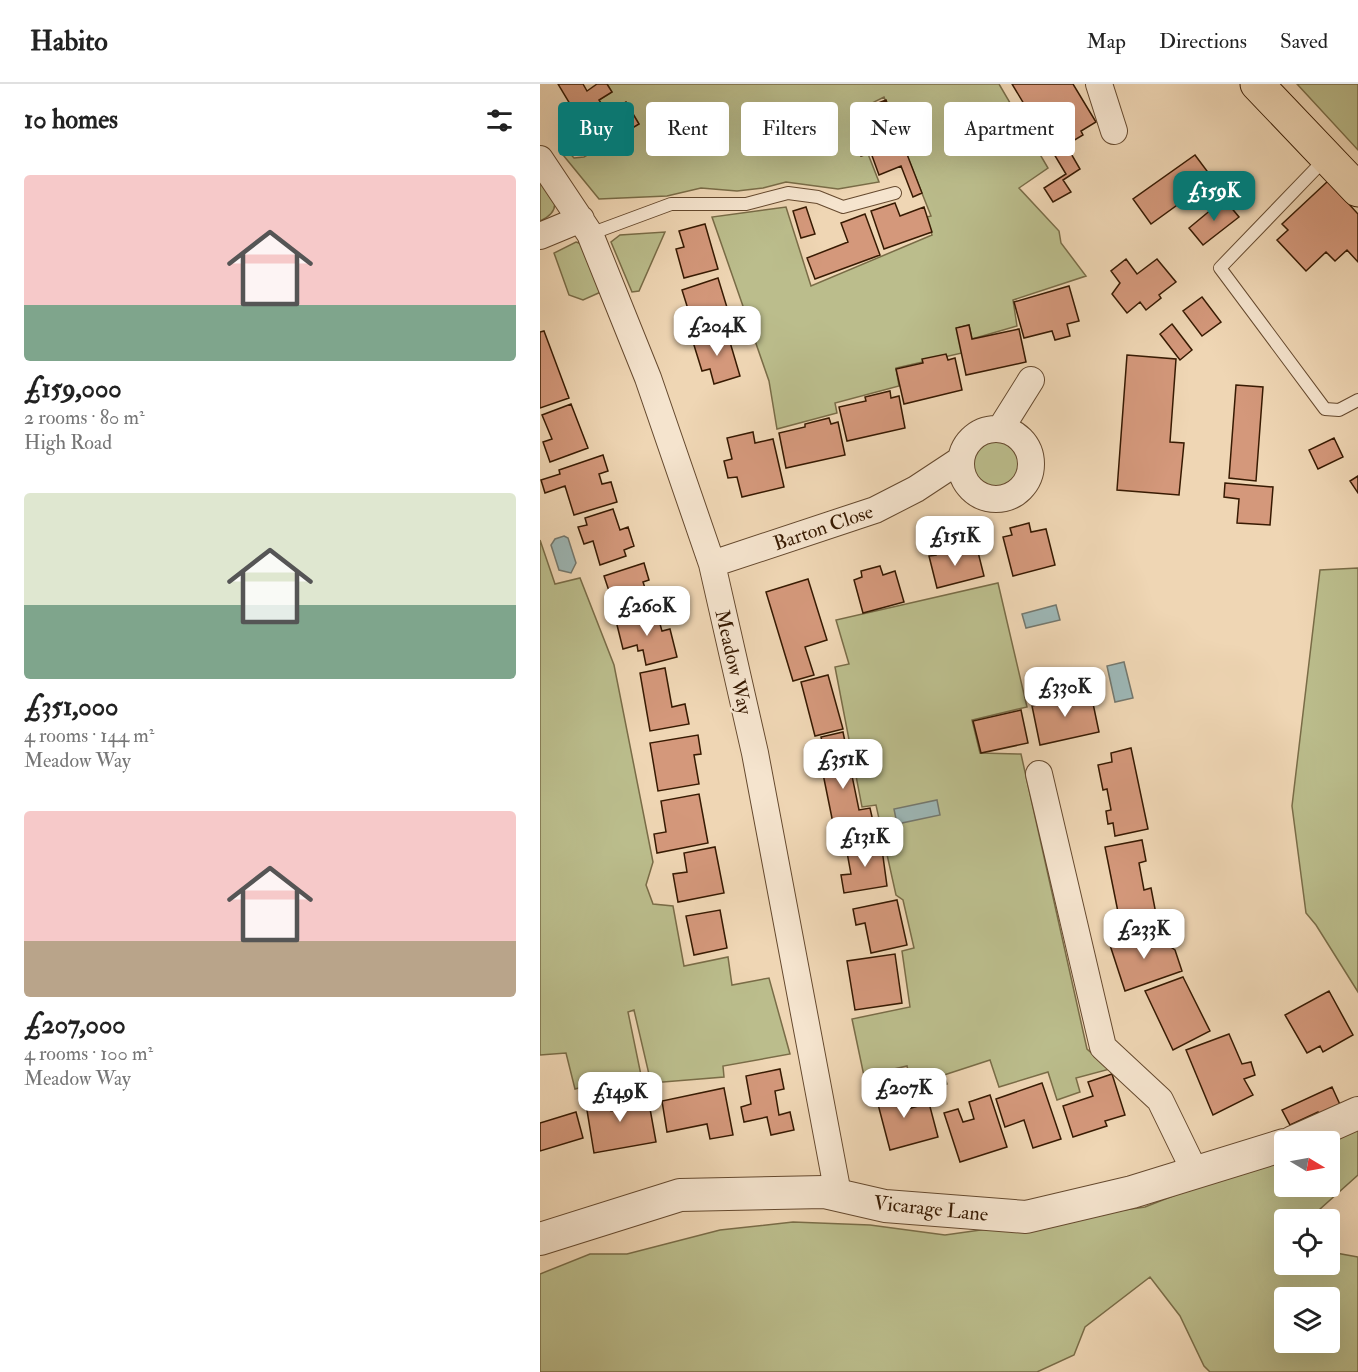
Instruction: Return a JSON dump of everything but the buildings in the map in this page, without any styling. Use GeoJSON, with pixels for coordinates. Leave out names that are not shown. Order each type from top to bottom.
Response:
{"type":"FeatureCollection","features":[{"type":"Feature","properties":{"kind":"main road"},"geometry":{"type":"LineString","coordinates":[[1257,84],[1358,190]]}},
{"type":"Feature","properties":{"kind":"street"},"geometry":{"type":"LineString","coordinates":[[1099,84],[1114,132]]}},
{"type":"Feature","properties":{"kind":"street","name":"Meadow Way"},"geometry":{"type":"LineString","coordinates":[[540,159],[586,227],[648,378],[712,564],[755,753],[838,1194]]}},
{"type":"Feature","properties":{"kind":"street"},"geometry":{"type":"LineString","coordinates":[[540,236],[586,227]]}},
{"type":"Feature","properties":{"kind":"street"},"geometry":{"type":"LineString","coordinates":[[960,460],[965,482],[982,497],[993,500],[1004,498],[1016,494],[1025,485],[1032,462],[1029,450],[1012,432],[1000,428],[1031,380]]}},
{"type":"Feature","properties":{"kind":"street","name":"Barton Close"},"geometry":{"type":"LineString","coordinates":[[712,564],[875,510],[916,489],[960,460],[969,440],[978,433],[1000,428]]}},
{"type":"Feature","properties":{"kind":"street"},"geometry":{"type":"LineString","coordinates":[[1039,774],[1103,1047],[1160,1100],[1195,1172]]}},
{"type":"Feature","properties":{"kind":"street"},"geometry":{"type":"LineString","coordinates":[[1318,1131],[1358,1113]]}},
{"type":"Feature","properties":{"kind":"street","name":"Vicarage Lane"},"geometry":{"type":"LineString","coordinates":[[540,1239],[680,1195],[824,1192],[885,1206],[1026,1217],[1132,1192],[1274,1148]]}},
{"type":"Feature","properties":{"kind":"lane"},"geometry":{"type":"LineString","coordinates":[[1327,157],[1220,268],[1325,409],[1339,410],[1358,400]]}},
{"type":"Feature","properties":{"kind":"lane"},"geometry":{"type":"LineString","coordinates":[[586,227],[670,204],[746,204],[788,193],[819,197],[843,207],[895,193]]}},
{"type":"Feature","properties":{"kind":"green space"},"geometry":{"type":"Polygon","coordinates":[[[607,84],[999,84],[1010,102],[944,102],[944,156],[1041,156],[1048,168],[1019,188],[1059,231],[1061,243],[1086,276],[1013,300],[1017,326],[972,339],[969,325],[957,328],[962,353],[896,368],[899,386],[835,403],[837,413],[777,429],[769,381],[712,217],[786,207],[811,286],[932,235],[927,217],[931,216],[907,156],[932,156],[932,102],[886,102],[884,97],[874,102],[850,102],[850,156],[869,156],[879,182],[838,189],[786,182],[737,191],[701,188],[667,196],[599,199],[564,156],[574,158],[634,156],[634,127],[639,124],[634,116],[634,102],[600,102],[599,100],[612,92],[607,84]]]}},
{"type":"Feature","properties":{"kind":"green space"},"geometry":{"type":"Polygon","coordinates":[[[1297,84],[1358,84],[1358,150],[1297,84]]]}},
{"type":"Feature","properties":{"kind":"green space"},"geometry":{"type":"Polygon","coordinates":[[[540,177],[552,195],[555,206],[548,216],[540,221],[540,177]]]}},
{"type":"Feature","properties":{"kind":"green space"},"geometry":{"type":"Polygon","coordinates":[[[665,232],[639,291],[632,292],[611,242],[620,235],[665,232]]]}},
{"type":"Feature","properties":{"kind":"green space"},"geometry":{"type":"Polygon","coordinates":[[[576,242],[585,245],[603,291],[583,300],[569,295],[554,253],[576,242]]]}},
{"type":"Feature","properties":{"kind":"green space"},"geometry":{"type":"Polygon","coordinates":[[[992,440],[1002,440],[1014,447],[1021,459],[1021,469],[1014,481],[1002,488],[992,488],[977,477],[973,469],[973,459],[984,444],[992,440]]]}},
{"type":"Feature","properties":{"kind":"green space"},"geometry":{"type":"Polygon","coordinates":[[[540,540],[555,584],[580,578],[614,665],[653,862],[646,885],[653,904],[673,906],[684,966],[728,957],[732,985],[769,978],[790,1054],[723,1066],[724,1077],[651,1083],[634,1010],[628,1012],[642,1080],[602,1091],[586,1086],[575,1089],[566,1053],[540,1055],[540,540]]]}},
{"type":"Feature","properties":{"kind":"green space"},"geometry":{"type":"Polygon","coordinates":[[[1358,568],[1358,992],[1306,913],[1292,806],[1320,570],[1358,568]]]}},
{"type":"Feature","properties":{"kind":"green space"},"geometry":{"type":"Polygon","coordinates":[[[998,583],[1027,707],[972,720],[980,753],[1021,754],[1087,1049],[1110,1069],[1076,1078],[1080,1092],[1057,1100],[1048,1072],[999,1087],[990,1060],[944,1075],[947,1084],[913,1092],[907,1066],[864,1076],[852,1019],[910,1007],[902,951],[914,948],[903,900],[896,895],[876,805],[862,807],[835,667],[849,664],[836,620],[998,583]]]}},
{"type":"Feature","properties":{"kind":"green space"},"geometry":{"type":"Polygon","coordinates":[[[1358,1127],[1358,1175],[1340,1191],[1340,1136],[1358,1127]]]}},
{"type":"Feature","properties":{"kind":"green space"},"geometry":{"type":"Polygon","coordinates":[[[1274,1162],[1274,1197],[1333,1197],[1320,1209],[1274,1209],[1274,1275],[1340,1275],[1340,1254],[1358,1257],[1358,1372],[1210,1372],[1204,1366],[1180,1316],[1150,1277],[1085,1327],[1074,1355],[1037,1372],[540,1372],[540,1274],[590,1254],[627,1254],[720,1230],[793,1222],[870,1225],[945,1235],[1145,1207],[1239,1170],[1274,1162]]]}},
{"type":"Feature","properties":{"kind":"water"},"geometry":{"type":"Polygon","coordinates":[[[564,536],[568,538],[576,563],[571,573],[559,570],[551,545],[555,539],[564,536]]]}},
{"type":"Feature","properties":{"kind":"water"},"geometry":{"type":"Polygon","coordinates":[[[1056,605],[1060,620],[1026,628],[1022,614],[1056,605]]]}},
{"type":"Feature","properties":{"kind":"water"},"geometry":{"type":"Polygon","coordinates":[[[1124,662],[1133,698],[1115,702],[1107,666],[1124,662]]]}},
{"type":"Feature","properties":{"kind":"water"},"geometry":{"type":"Polygon","coordinates":[[[937,800],[940,815],[897,824],[894,809],[937,800]]]}}]}
